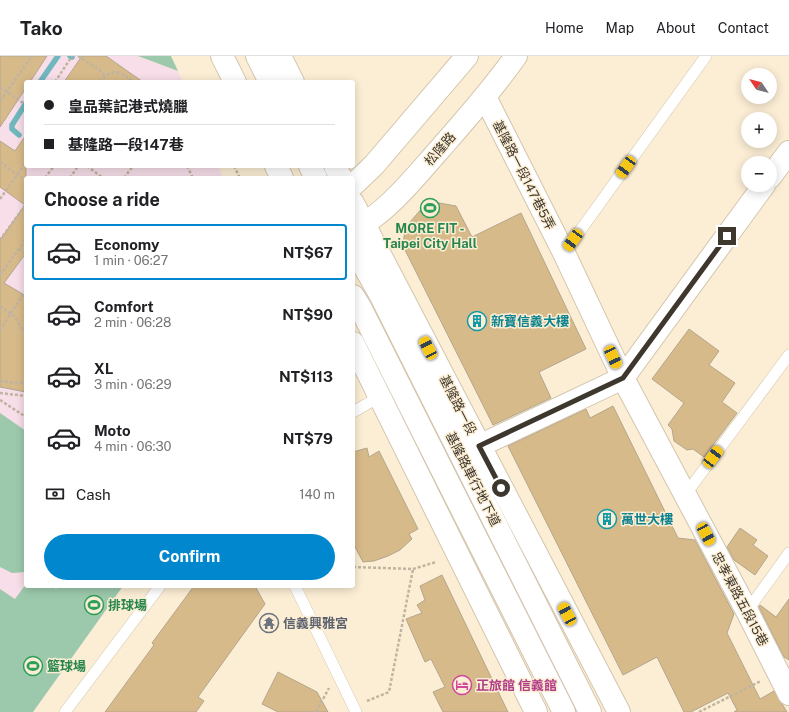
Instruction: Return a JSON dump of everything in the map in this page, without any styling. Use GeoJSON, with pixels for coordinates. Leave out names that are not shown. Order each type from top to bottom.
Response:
{"type":"FeatureCollection","features":[{"type":"Feature","properties":{"kind":"main road"},"geometry":{"type":"LineString","coordinates":[[222,56],[234,80]]}},
{"type":"Feature","properties":{"kind":"main road"},"geometry":{"type":"LineString","coordinates":[[257,56],[268,79]]}},
{"type":"Feature","properties":{"kind":"main road"},"geometry":{"type":"LineString","coordinates":[[280,56],[292,80]]}},
{"type":"Feature","properties":{"kind":"main road"},"geometry":{"type":"LineString","coordinates":[[355,183],[374,165],[467,56]]}},
{"type":"Feature","properties":{"kind":"main road","name":"松隆路"},"geometry":{"type":"LineString","coordinates":[[359,228],[403,191],[485,97],[516,56]]}},
{"type":"Feature","properties":{"kind":"main road","name":"基隆路一段147巷5弄"},"geometry":{"type":"LineString","coordinates":[[485,97],[564,253],[623,378]]}},
{"type":"Feature","properties":{"kind":"main road"},"geometry":{"type":"LineString","coordinates":[[777,168],[789,152]]}},
{"type":"Feature","properties":{"kind":"main road"},"geometry":{"type":"LineString","coordinates":[[479,446],[623,378],[759,192]]}},
{"type":"Feature","properties":{"kind":"main road","name":"基隆路一段"},"geometry":{"type":"LineString","coordinates":[[355,211],[359,228],[479,446],[619,712]]}},
{"type":"Feature","properties":{"kind":"main road","name":"基隆路車行地下道"},"geometry":{"type":"LineString","coordinates":[[355,250],[381,296],[590,712]]}},
{"type":"Feature","properties":{"kind":"main road","name":"基隆路車行地下道"},"geometry":{"type":"LineString","coordinates":[[355,299],[564,712]]}},
{"type":"Feature","properties":{"kind":"main road"},"geometry":{"type":"LineString","coordinates":[[355,347],[536,712]]}},
{"type":"Feature","properties":{"kind":"main road","name":"忠孝東路五段15巷"},"geometry":{"type":"LineString","coordinates":[[623,378],[747,611],[789,694]]}},
{"type":"Feature","properties":{"kind":"lane"},"geometry":{"type":"LineString","coordinates":[[564,253],[705,56]]}},
{"type":"Feature","properties":{"kind":"lane"},"geometry":{"type":"LineString","coordinates":[[685,495],[789,355]]}},
{"type":"Feature","properties":{"kind":"lane"},"geometry":{"type":"LineString","coordinates":[[355,411],[379,397]]}},
{"type":"Feature","properties":{"kind":"lane"},"geometry":{"type":"LineString","coordinates":[[747,611],[788,556]]}},
{"type":"Feature","properties":{"kind":"lane"},"geometry":{"type":"LineString","coordinates":[[65,712],[158,588]]}},
{"type":"Feature","properties":{"kind":"lane"},"geometry":{"type":"LineString","coordinates":[[296,588],[355,709]]}},
{"type":"Feature","properties":{"kind":"path"},"geometry":{"type":"LineString","coordinates":[[0,101],[32,56]]}},
{"type":"Feature","properties":{"kind":"path"},"geometry":{"type":"LineString","coordinates":[[56,80],[73,56]]}},
{"type":"Feature","properties":{"kind":"path"},"geometry":{"type":"LineString","coordinates":[[78,56],[100,70],[105,76]]}},
{"type":"Feature","properties":{"kind":"path"},"geometry":{"type":"LineString","coordinates":[[102,80],[112,72],[118,72],[131,80]]}},
{"type":"Feature","properties":{"kind":"path"},"geometry":{"type":"LineString","coordinates":[[0,87],[24,104]]}},
{"type":"Feature","properties":{"kind":"path"},"geometry":{"type":"LineString","coordinates":[[0,162],[24,179]]}},
{"type":"Feature","properties":{"kind":"path"},"geometry":{"type":"LineString","coordinates":[[0,199],[24,165]]}},
{"type":"Feature","properties":{"kind":"path"},"geometry":{"type":"LineString","coordinates":[[90,168],[100,176]]}},
{"type":"Feature","properties":{"kind":"path"},"geometry":{"type":"LineString","coordinates":[[126,176],[132,168]]}},
{"type":"Feature","properties":{"kind":"path"},"geometry":{"type":"LineString","coordinates":[[0,240],[24,207]]}},
{"type":"Feature","properties":{"kind":"path"},"geometry":{"type":"LineString","coordinates":[[0,275],[24,242]]}},
{"type":"Feature","properties":{"kind":"path"},"geometry":{"type":"LineString","coordinates":[[19,249],[24,253]]}},
{"type":"Feature","properties":{"kind":"path"},"geometry":{"type":"LineString","coordinates":[[0,330],[24,293]]}},
{"type":"Feature","properties":{"kind":"path"},"geometry":{"type":"LineString","coordinates":[[0,306],[14,316],[24,331]]}},
{"type":"Feature","properties":{"kind":"path"},"geometry":{"type":"LineString","coordinates":[[0,381],[24,382]]}},
{"type":"Feature","properties":{"kind":"path"},"geometry":{"type":"LineString","coordinates":[[0,393],[24,396]]}},
{"type":"Feature","properties":{"kind":"path"},"geometry":{"type":"LineString","coordinates":[[0,400],[24,416]]}},
{"type":"Feature","properties":{"kind":"path"},"geometry":{"type":"LineString","coordinates":[[355,566],[413,569],[436,562]]}},
{"type":"Feature","properties":{"kind":"path"},"geometry":{"type":"LineString","coordinates":[[355,709],[389,692],[413,569]]}},
{"type":"Feature","properties":{"kind":"path"},"geometry":{"type":"LineString","coordinates":[[316,712],[337,672]]}},
{"type":"Feature","properties":{"kind":"path"},"geometry":{"type":"LineString","coordinates":[[699,712],[777,672]]}},
{"type":"Feature","properties":{"kind":"shaded area"},"geometry":{"type":"Polygon","coordinates":[[[0,56],[138,56],[178,71],[182,80],[24,80],[24,168],[219,168],[222,176],[24,176],[24,588],[122,588],[33,712],[0,712],[0,56]]]}},
{"type":"Feature","properties":{"kind":"green space"},"geometry":{"type":"Polygon","coordinates":[[[138,56],[171,56],[178,71],[138,56]]]}},
{"type":"Feature","properties":{"kind":"green space"},"geometry":{"type":"Polygon","coordinates":[[[0,413],[24,430],[24,572],[12,573],[0,567],[0,413]]]}},
{"type":"Feature","properties":{"kind":"green space","name":"籃球場"},"geometry":{"type":"Polygon","coordinates":[[[24,587],[24,588],[56,589],[122,588],[33,712],[0,712],[0,589],[15,599],[24,587]]]}},
{"type":"Feature","properties":{"kind":"building"},"geometry":{"type":"Polygon","coordinates":[[[0,56],[47,56],[31,80],[24,80],[24,91],[0,127],[0,56]]]}},
{"type":"Feature","properties":{"kind":"building"},"geometry":{"type":"Polygon","coordinates":[[[82,56],[106,56],[140,80],[65,80],[82,56]]]}},
{"type":"Feature","properties":{"kind":"building"},"geometry":{"type":"Polygon","coordinates":[[[24,138],[24,168],[26,168],[26,176],[24,176],[24,204],[0,187],[0,141],[15,151],[24,138]]]}},
{"type":"Feature","properties":{"kind":"building","name":"新寶信義大樓"},"geometry":{"type":"Polygon","coordinates":[[[428,201],[456,206],[472,237],[521,213],[586,349],[539,372],[551,398],[493,425],[403,246],[405,228],[428,201]]]}},
{"type":"Feature","properties":{"kind":"building"},"geometry":{"type":"Polygon","coordinates":[[[24,206],[24,256],[4,283],[24,295],[24,392],[0,387],[0,240],[24,206]]]}},
{"type":"Feature","properties":{"kind":"building"},"geometry":{"type":"Polygon","coordinates":[[[689,329],[719,351],[709,365],[735,383],[722,402],[737,413],[704,457],[693,449],[687,450],[674,441],[672,429],[668,425],[684,403],[652,379],[689,329]]]}},
{"type":"Feature","properties":{"kind":"building"},"geometry":{"type":"Polygon","coordinates":[[[613,406],[678,538],[695,540],[734,614],[727,633],[760,699],[774,691],[787,712],[734,712],[737,710],[728,693],[691,712],[684,712],[657,657],[623,675],[508,446],[586,409],[590,418],[613,406]]]}},
{"type":"Feature","properties":{"kind":"building"},"geometry":{"type":"Polygon","coordinates":[[[367,448],[369,457],[379,451],[418,529],[409,534],[412,539],[400,550],[374,561],[363,562],[355,547],[355,451],[367,448]]]}},
{"type":"Feature","properties":{"kind":"building"},"geometry":{"type":"Polygon","coordinates":[[[740,528],[757,540],[753,545],[768,556],[755,575],[734,560],[727,547],[740,528]]]}},
{"type":"Feature","properties":{"kind":"building"},"geometry":{"type":"Polygon","coordinates":[[[442,575],[508,712],[443,712],[433,692],[445,687],[431,659],[425,662],[406,619],[422,613],[417,605],[425,600],[420,586],[442,575]]]}},
{"type":"Feature","properties":{"kind":"building"},"geometry":{"type":"Polygon","coordinates":[[[193,588],[256,588],[265,604],[198,697],[204,701],[196,712],[105,712],[154,645],[152,643],[193,588]]]}},
{"type":"Feature","properties":{"kind":"building"},"geometry":{"type":"Polygon","coordinates":[[[789,599],[789,660],[784,657],[759,607],[760,605],[776,617],[789,599]]]}},
{"type":"Feature","properties":{"kind":"building"},"geometry":{"type":"Polygon","coordinates":[[[278,672],[317,692],[328,712],[278,712],[262,704],[278,672]]]}},
{"type":"Feature","properties":{"kind":"waterway"},"geometry":{"type":"LineString","coordinates":[[41,80],[58,56]]}},
{"type":"Feature","properties":{"kind":"waterway"},"geometry":{"type":"LineString","coordinates":[[19,135],[12,129],[12,125],[24,106]]}},
{"type":"Feature","properties":{"kind":"place","name":"MORE FIT - Taipei City Hall"},"geometry":{"type":"Point","coordinates":[430,208]}},
{"type":"Feature","properties":{"kind":"place","name":"新寶信義大樓"},"geometry":{"type":"Point","coordinates":[477,321]}},
{"type":"Feature","properties":{"kind":"place","name":"萬世大樓"},"geometry":{"type":"Point","coordinates":[607,519]}},
{"type":"Feature","properties":{"kind":"place","name":"排球場"},"geometry":{"type":"Point","coordinates":[94,605]}},
{"type":"Feature","properties":{"kind":"place","name":"信義興雅宮"},"geometry":{"type":"Point","coordinates":[269,623]}},
{"type":"Feature","properties":{"kind":"place","name":"籃球場"},"geometry":{"type":"Point","coordinates":[33,666]}},
{"type":"Feature","properties":{"kind":"place","name":"正旅館 信義館"},"geometry":{"type":"Point","coordinates":[462,685]}},
{"type":"Feature","properties":{"kind":"route"},"geometry":{"type":"LineString","coordinates":[[501,488],[479,446],[623,378],[727,236]]}}]}
